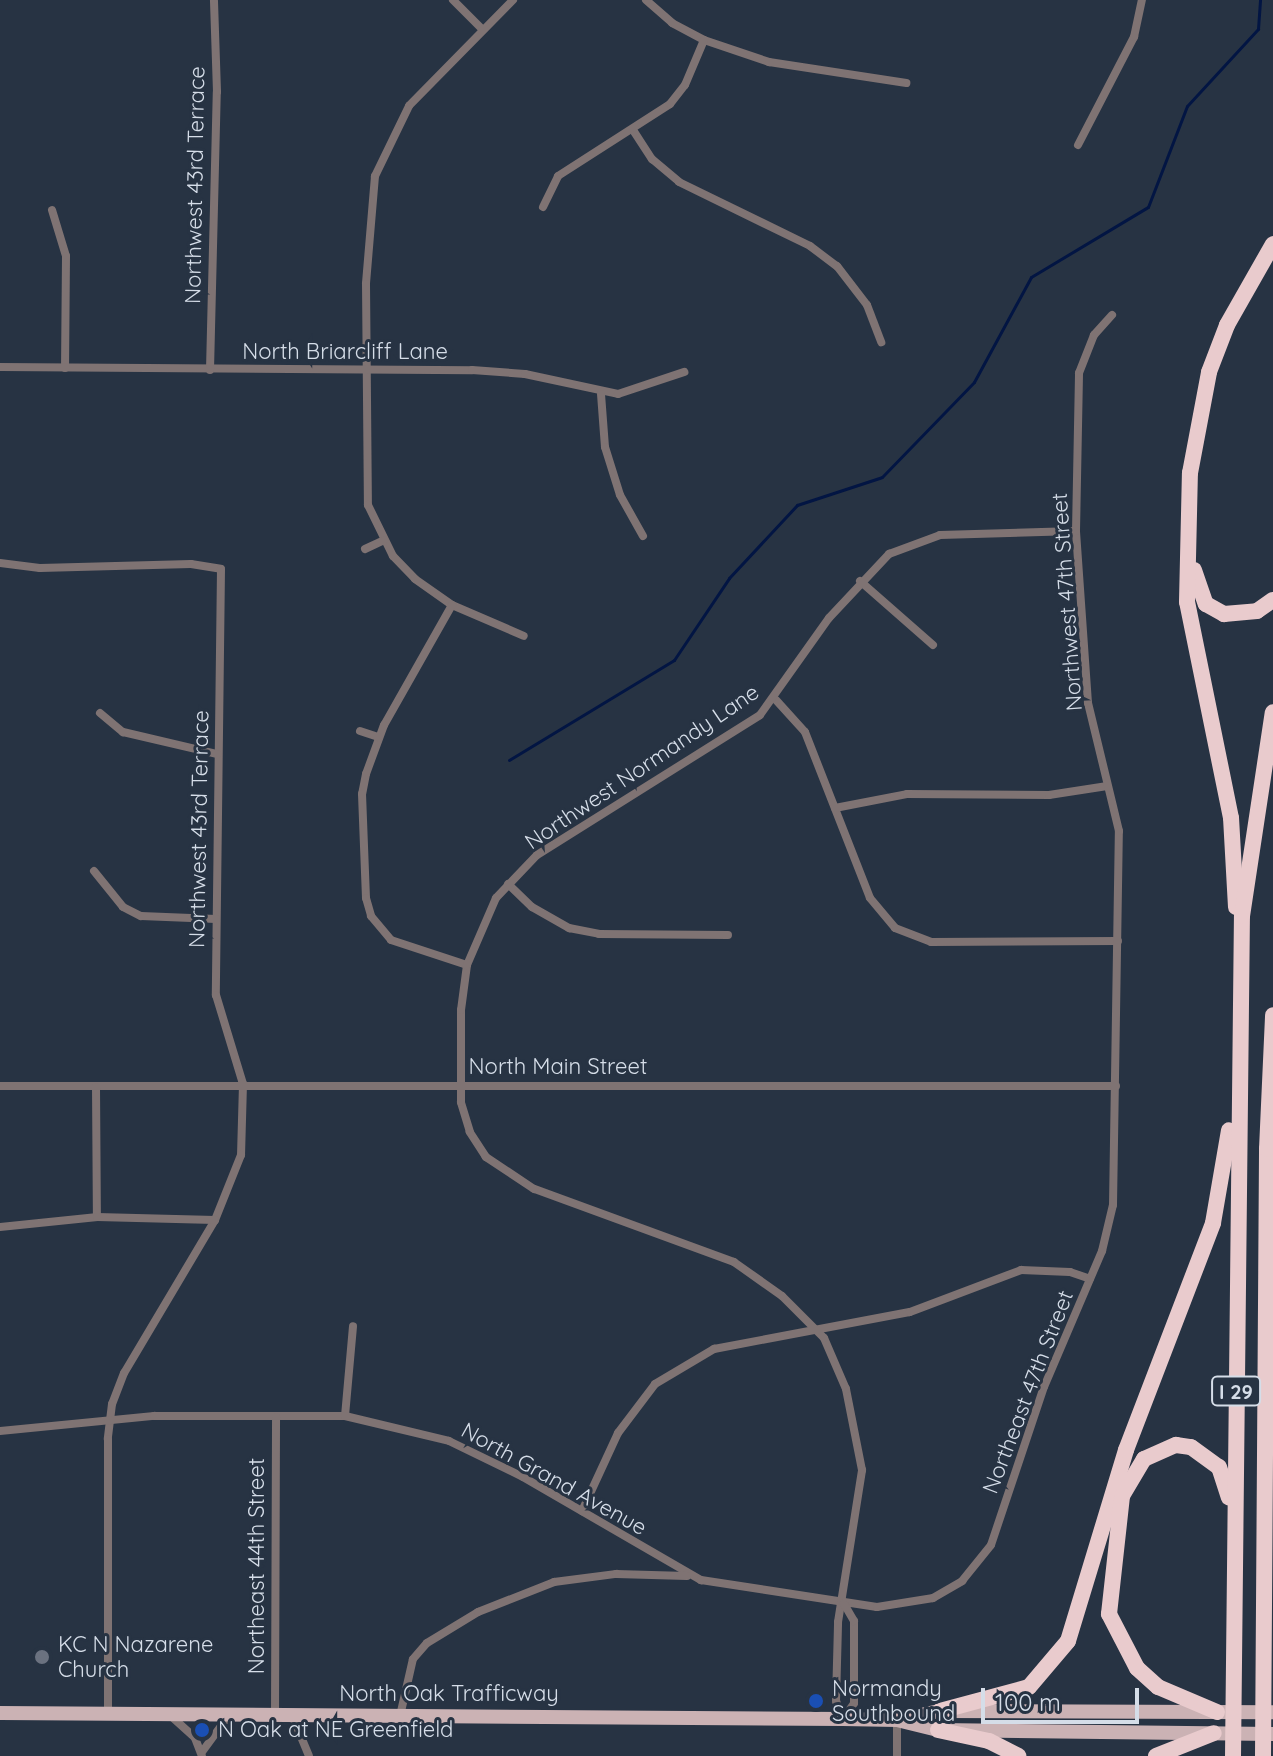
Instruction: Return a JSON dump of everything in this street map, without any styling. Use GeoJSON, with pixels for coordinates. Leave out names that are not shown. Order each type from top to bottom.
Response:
{"type":"FeatureCollection","features":[{"type":"Feature","properties":{"kind":"highway"},"geometry":{"type":"LineString","coordinates":[[1240,984],[1231,818],[1187,602],[1187,536],[1190,473],[1209,372],[1227,325],[1273,244]]}},
{"type":"Feature","properties":{"kind":"highway"},"geometry":{"type":"LineString","coordinates":[[1273,264],[1232,334],[1214,385],[1194,511],[1194,573],[1206,604],[1224,614],[1257,611],[1273,600]]}},
{"type":"Feature","properties":{"kind":"highway","name":"I 29"},"geometry":{"type":"LineString","coordinates":[[1233,1756],[1242,916],[1273,712]]}},
{"type":"Feature","properties":{"kind":"highway","name":"I 29"},"geometry":{"type":"LineString","coordinates":[[1263,1756],[1273,1015]]}},
{"type":"Feature","properties":{"kind":"highway"},"geometry":{"type":"LineString","coordinates":[[940,1711],[1029,1687],[1068,1641],[1126,1450],[1213,1223],[1238,1102]]}},
{"type":"Feature","properties":{"kind":"highway"},"geometry":{"type":"LineString","coordinates":[[1266,1396],[1273,1364]]}},
{"type":"Feature","properties":{"kind":"highway"},"geometry":{"type":"LineString","coordinates":[[1217,1712],[1158,1687],[1137,1668],[1109,1614],[1112,1555],[1131,1473],[1144,1459],[1176,1445],[1208,1454],[1219,1467],[1235,1528]]}},
{"type":"Feature","properties":{"kind":"highway"},"geometry":{"type":"LineString","coordinates":[[938,1730],[989,1741],[1018,1756]]}},
{"type":"Feature","properties":{"kind":"highway"},"geometry":{"type":"LineString","coordinates":[[1156,1756],[1214,1733]]}},
{"type":"Feature","properties":{"kind":"main road","name":"North Oak Trafficway"},"geometry":{"type":"LineString","coordinates":[[897,1720],[940,1711],[1273,1712]]}},
{"type":"Feature","properties":{"kind":"main road","name":"North Oak Trafficway"},"geometry":{"type":"LineString","coordinates":[[0,1713],[843,1719],[897,1720],[938,1730],[1273,1734]]}},
{"type":"Feature","properties":{"kind":"street","name":"Northwest 43rd Terrace"},"geometry":{"type":"LineString","coordinates":[[210,370],[217,92],[214,0]]}},
{"type":"Feature","properties":{"kind":"street"},"geometry":{"type":"LineString","coordinates":[[453,0],[482,29]]}},
{"type":"Feature","properties":{"kind":"street"},"geometry":{"type":"LineString","coordinates":[[513,0],[409,106],[375,176],[366,370],[368,505],[384,540],[415,579],[452,605],[524,636]]}},
{"type":"Feature","properties":{"kind":"street"},"geometry":{"type":"LineString","coordinates":[[646,0],[672,23],[704,40],[769,62],[906,83]]}},
{"type":"Feature","properties":{"kind":"street"},"geometry":{"type":"LineString","coordinates":[[1078,145],[1134,37],[1142,0]]}},
{"type":"Feature","properties":{"kind":"street"},"geometry":{"type":"LineString","coordinates":[[543,207],[558,176],[633,130],[680,92],[704,40]]}},
{"type":"Feature","properties":{"kind":"street"},"geometry":{"type":"LineString","coordinates":[[633,130],[652,159],[679,182],[810,246],[837,266],[867,305],[881,342]]}},
{"type":"Feature","properties":{"kind":"street"},"geometry":{"type":"LineString","coordinates":[[52,210],[66,256],[65,368]]}},
{"type":"Feature","properties":{"kind":"street","name":"Northwest 47th Street"},"geometry":{"type":"LineString","coordinates":[[1112,315],[1094,335],[1079,373],[1076,531],[1088,703],[1119,831],[1116,1086]]}},
{"type":"Feature","properties":{"kind":"street","name":"North Briarcliff Lane"},"geometry":{"type":"LineString","coordinates":[[0,367],[498,371],[601,394],[631,392],[684,372]]}},
{"type":"Feature","properties":{"kind":"street"},"geometry":{"type":"LineString","coordinates":[[601,394],[605,447],[620,495],[643,536]]}},
{"type":"Feature","properties":{"kind":"street","name":"Northwest Normandy Lane"},"geometry":{"type":"LineString","coordinates":[[843,1719],[836,1701],[838,1622],[844,1604],[862,1470],[846,1389],[825,1341],[803,1315],[758,1278],[707,1249],[508,1176],[486,1157],[470,1132],[461,1085],[467,965],[486,914],[508,884],[537,855],[708,750],[776,700],[860,581],[889,554],[940,535],[1076,531]]}},
{"type":"Feature","properties":{"kind":"street"},"geometry":{"type":"LineString","coordinates":[[365,549],[384,540]]}},
{"type":"Feature","properties":{"kind":"street","name":"Northwest 43rd Terrace"},"geometry":{"type":"LineString","coordinates":[[0,563],[40,568],[191,564],[221,569],[217,754],[218,1010],[243,1084]]}},
{"type":"Feature","properties":{"kind":"street"},"geometry":{"type":"LineString","coordinates":[[860,581],[933,645]]}},
{"type":"Feature","properties":{"kind":"street"},"geometry":{"type":"LineString","coordinates":[[452,605],[379,737],[362,794],[367,909],[385,935],[404,948],[467,965]]}},
{"type":"Feature","properties":{"kind":"street"},"geometry":{"type":"LineString","coordinates":[[776,700],[805,732],[874,905],[901,932],[939,942],[1118,941]]}},
{"type":"Feature","properties":{"kind":"street"},"geometry":{"type":"LineString","coordinates":[[100,713],[123,732],[217,754]]}},
{"type":"Feature","properties":{"kind":"street"},"geometry":{"type":"LineString","coordinates":[[360,731],[379,737]]}},
{"type":"Feature","properties":{"kind":"street"},"geometry":{"type":"LineString","coordinates":[[835,808],[907,794],[1049,795],[1107,786]]}},
{"type":"Feature","properties":{"kind":"street"},"geometry":{"type":"LineString","coordinates":[[94,871],[109,893],[134,913],[216,919]]}},
{"type":"Feature","properties":{"kind":"street"},"geometry":{"type":"LineString","coordinates":[[508,884],[532,907],[569,928],[599,934],[728,935]]}},
{"type":"Feature","properties":{"kind":"street"},"geometry":{"type":"LineString","coordinates":[[108,1713],[110,1419],[124,1373],[215,1220],[241,1155],[243,1084]]}},
{"type":"Feature","properties":{"kind":"street","name":"North Main Street"},"geometry":{"type":"LineString","coordinates":[[0,1086],[1116,1086]]}},
{"type":"Feature","properties":{"kind":"street","name":"Northeast 47th Street"},"geometry":{"type":"LineString","coordinates":[[844,1604],[877,1607],[933,1598],[962,1581],[991,1545],[1044,1387],[1090,1279],[1113,1205],[1116,1086]]}},
{"type":"Feature","properties":{"kind":"street"},"geometry":{"type":"LineString","coordinates":[[96,1087],[97,1217]]}},
{"type":"Feature","properties":{"kind":"street"},"geometry":{"type":"LineString","coordinates":[[0,1227],[97,1217],[215,1220]]}},
{"type":"Feature","properties":{"kind":"street"},"geometry":{"type":"LineString","coordinates":[[582,1511],[618,1433],[661,1378],[714,1349],[935,1305],[1021,1270],[1070,1272],[1090,1279]]}},
{"type":"Feature","properties":{"kind":"street"},"geometry":{"type":"LineString","coordinates":[[795,1333],[803,1315]]}},
{"type":"Feature","properties":{"kind":"street"},"geometry":{"type":"LineString","coordinates":[[345,1416],[353,1326]]}},
{"type":"Feature","properties":{"kind":"street"},"geometry":{"type":"LineString","coordinates":[[825,1341],[831,1326]]}},
{"type":"Feature","properties":{"kind":"street","name":"North Grand Avenue"},"geometry":{"type":"LineString","coordinates":[[0,1431],[110,1419],[345,1416],[449,1441],[582,1511],[690,1576],[844,1604]]}},
{"type":"Feature","properties":{"kind":"street","name":"Northeast 44th Street"},"geometry":{"type":"LineString","coordinates":[[275,1715],[276,1417]]}},
{"type":"Feature","properties":{"kind":"street"},"geometry":{"type":"LineString","coordinates":[[651,1574],[656,1556]]}},
{"type":"Feature","properties":{"kind":"street"},"geometry":{"type":"LineString","coordinates":[[400,1716],[413,1659],[452,1626],[554,1582],[651,1574],[690,1576]]}},
{"type":"Feature","properties":{"kind":"street"},"geometry":{"type":"LineString","coordinates":[[843,1719],[854,1703],[854,1621],[844,1604]]}},
{"type":"Feature","properties":{"kind":"street"},"geometry":{"type":"LineString","coordinates":[[168,1714],[186,1726],[202,1754],[230,1714]]}},
{"type":"Feature","properties":{"kind":"street"},"geometry":{"type":"LineString","coordinates":[[292,1715],[309,1756]]}},
{"type":"Feature","properties":{"kind":"street"},"geometry":{"type":"LineString","coordinates":[[897,1720],[897,1756]]}},
{"type":"Feature","properties":{"kind":"waterway"},"geometry":{"type":"LineString","coordinates":[[509,760],[674,660],[729,578],[797,505],[882,477],[974,382],[1031,277],[1148,207],[1187,106],[1258,29],[1260,0]]}},
{"type":"Feature","properties":{"kind":"place","name":"KC N Nazarene Church"},"geometry":{"type":"Point","coordinates":[42,1657]}},
{"type":"Feature","properties":{"kind":"place","name":"Normandy Southbound"},"geometry":{"type":"Point","coordinates":[816,1701]}},
{"type":"Feature","properties":{"kind":"place","name":"N Oak at NE Greenfield"},"geometry":{"type":"Point","coordinates":[202,1730]}}]}
